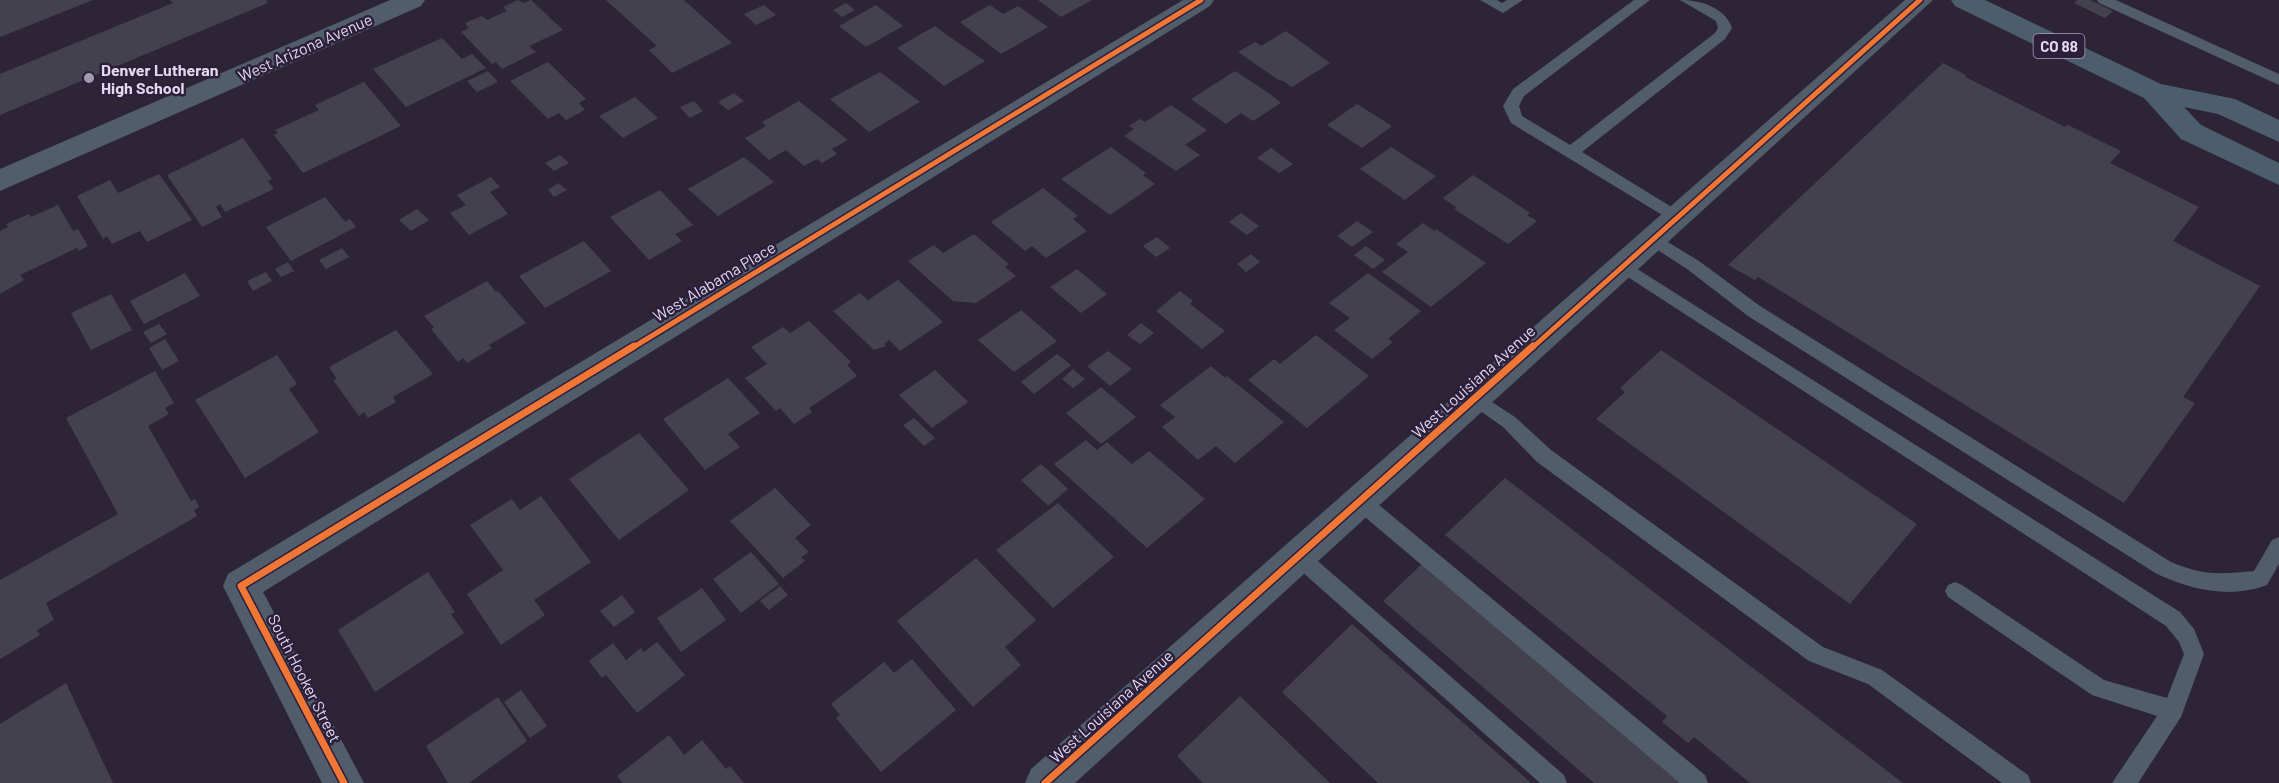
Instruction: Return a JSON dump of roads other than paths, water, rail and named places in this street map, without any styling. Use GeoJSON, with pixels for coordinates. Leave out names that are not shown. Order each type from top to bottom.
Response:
{"type":"FeatureCollection","features":[{"type":"Feature","properties":{"kind":"main road","name":"CO 88"},"geometry":{"type":"LineString","coordinates":[[1964,0],[2154,92],[2225,106],[2279,132]]}},
{"type":"Feature","properties":{"kind":"main road","name":"CO 88"},"geometry":{"type":"LineString","coordinates":[[2154,92],[2191,132],[2279,175]]}},
{"type":"Feature","properties":{"kind":"street","name":"West Arizona Avenue"},"geometry":{"type":"LineString","coordinates":[[0,181],[412,0]]}},
{"type":"Feature","properties":{"kind":"street","name":"West Alabama Place"},"geometry":{"type":"LineString","coordinates":[[241,586],[1201,0]]}},
{"type":"Feature","properties":{"kind":"street","name":"West Louisiana Avenue"},"geometry":{"type":"LineString","coordinates":[[1045,783],[1920,0]]}},
{"type":"Feature","properties":{"kind":"street","name":"South Hooker Street"},"geometry":{"type":"LineString","coordinates":[[241,586],[344,783]]}},
{"type":"Feature","properties":{"kind":"lane"},"geometry":{"type":"LineString","coordinates":[[1487,0],[1503,9],[1516,0]]}},
{"type":"Feature","properties":{"kind":"lane"},"geometry":{"type":"LineString","coordinates":[[1643,0],[1518,93],[1511,106],[1516,119],[1677,218]]}},
{"type":"Feature","properties":{"kind":"lane"},"geometry":{"type":"LineString","coordinates":[[1571,153],[1720,36],[1725,28],[1722,19],[1687,0]]}},
{"type":"Feature","properties":{"kind":"lane"},"geometry":{"type":"LineString","coordinates":[[2104,0],[2279,80]]}},
{"type":"Feature","properties":{"kind":"lane"},"geometry":{"type":"LineString","coordinates":[[1653,239],[1694,265],[1754,311],[2164,568],[2184,577],[2213,584],[2260,579],[2279,546]]}},
{"type":"Feature","properties":{"kind":"lane"},"geometry":{"type":"LineString","coordinates":[[1623,266],[2173,619],[2187,636],[2194,654],[2173,710],[2138,766],[2123,783]]}},
{"type":"Feature","properties":{"kind":"lane"},"geometry":{"type":"LineString","coordinates":[[1475,398],[1509,422],[1544,456],[1816,654],[1875,677],[2020,783]]}},
{"type":"Feature","properties":{"kind":"lane"},"geometry":{"type":"LineString","coordinates":[[1360,501],[1697,783]]}},
{"type":"Feature","properties":{"kind":"lane"},"geometry":{"type":"LineString","coordinates":[[1298,556],[1556,783]]}},
{"type":"Feature","properties":{"kind":"lane"},"geometry":{"type":"LineString","coordinates":[[1955,591],[2099,688],[2173,710]]}},
{"type":"Feature","properties":{"kind":"place","name":"Denver Lutheran High School"},"geometry":{"type":"Point","coordinates":[89,78]}}]}
